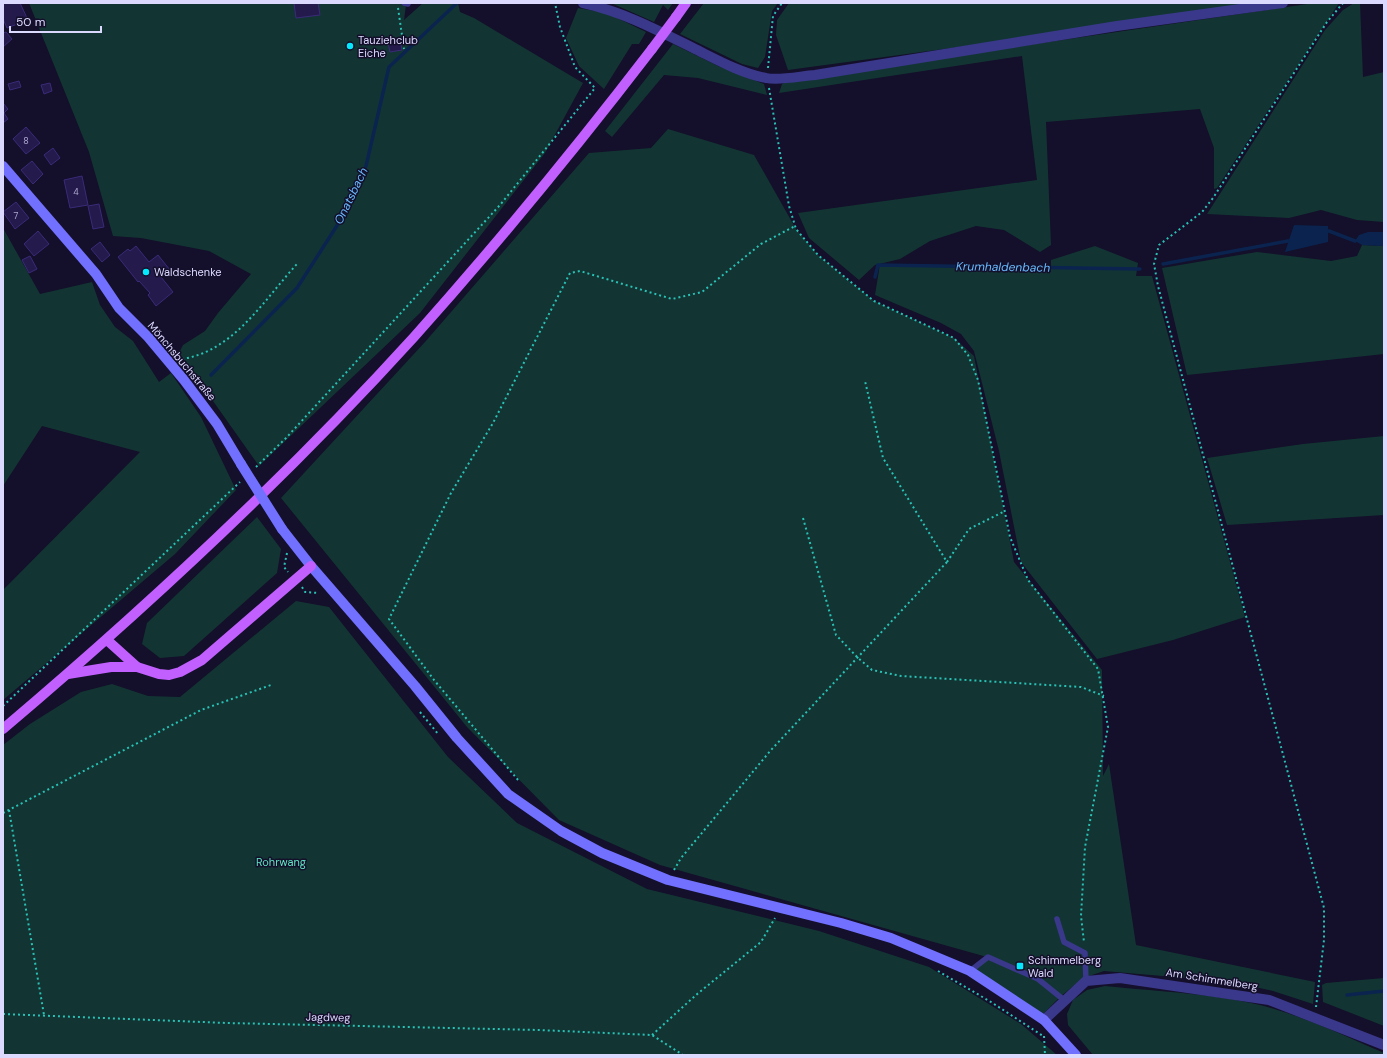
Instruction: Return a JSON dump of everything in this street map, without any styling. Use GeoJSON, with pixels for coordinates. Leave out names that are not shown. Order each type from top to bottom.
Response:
{"type":"FeatureCollection","features":[{"type":"Feature","properties":{"kind":"main road"},"geometry":{"type":"LineString","coordinates":[[3,730],[107,640],[219,537],[412,338],[548,182],[686,3]]}},
{"type":"Feature","properties":{"kind":"main road"},"geometry":{"type":"LineString","coordinates":[[68,674],[111,667],[138,667],[159,674],[169,675],[190,668],[202,660],[311,566]]}},
{"type":"Feature","properties":{"kind":"main road"},"geometry":{"type":"LineString","coordinates":[[107,640],[138,667]]}},
{"type":"Feature","properties":{"kind":"street"},"geometry":{"type":"LineString","coordinates":[[583,3],[606,8],[649,26],[750,74],[768,79],[815,75],[1117,26],[1282,3]]}},
{"type":"Feature","properties":{"kind":"street","name":"Mönchsbuchstraße"},"geometry":{"type":"LineString","coordinates":[[3,166],[96,274],[119,308],[144,333],[168,361],[217,424],[282,529],[311,566],[415,686],[457,738],[508,794],[561,831],[602,853],[668,880],[779,913],[841,923],[891,938],[970,971],[1044,1020],[1076,1055]]}},
{"type":"Feature","properties":{"kind":"street","name":"Am Schimmelberg"},"geometry":{"type":"LineString","coordinates":[[1086,981],[1120,978],[1220,991],[1269,1000],[1384,1045]]}},
{"type":"Feature","properties":{"kind":"street"},"geometry":{"type":"LineString","coordinates":[[1044,1020],[1086,981]]}},
{"type":"Feature","properties":{"kind":"lane"},"geometry":{"type":"LineString","coordinates":[[1057,919],[1064,942],[1085,953],[1086,981]]}},
{"type":"Feature","properties":{"kind":"lane"},"geometry":{"type":"LineString","coordinates":[[970,971],[988,957],[1038,979],[1064,1000]]}},
{"type":"Feature","properties":{"kind":"path"},"geometry":{"type":"LineString","coordinates":[[398,3],[398,14],[404,49]]}},
{"type":"Feature","properties":{"kind":"path"},"geometry":{"type":"LineString","coordinates":[[252,470],[286,438],[500,205],[595,88],[575,67],[560,27],[555,3]]}},
{"type":"Feature","properties":{"kind":"path"},"geometry":{"type":"LineString","coordinates":[[782,3],[773,16],[768,79],[789,206],[795,226],[818,255],[874,300],[954,338],[968,355],[978,380],[1010,537],[1028,580],[1098,669],[1104,696],[1108,727],[1085,847],[1081,916],[1085,953]]}},
{"type":"Feature","properties":{"kind":"path"},"geometry":{"type":"LineString","coordinates":[[1315,1018],[1324,940],[1324,908],[1224,538],[1158,286],[1154,264],[1160,246],[1202,212],[1214,198],[1328,22],[1343,3]]}},
{"type":"Feature","properties":{"kind":"path"},"geometry":{"type":"LineString","coordinates":[[518,780],[434,680],[389,619],[451,493],[493,423],[570,273],[580,270],[672,299],[702,292],[761,244],[795,226]]}},
{"type":"Feature","properties":{"kind":"path"},"geometry":{"type":"LineString","coordinates":[[168,361],[187,358],[213,350],[237,332],[297,264]]}},
{"type":"Feature","properties":{"kind":"path"},"geometry":{"type":"LineString","coordinates":[[865,381],[883,458],[947,562]]}},
{"type":"Feature","properties":{"kind":"path"},"geometry":{"type":"LineString","coordinates":[[3,706],[241,481]]}},
{"type":"Feature","properties":{"kind":"path"},"geometry":{"type":"LineString","coordinates":[[668,880],[681,858],[771,750],[947,562],[968,529],[1005,511]]}},
{"type":"Feature","properties":{"kind":"path"},"geometry":{"type":"LineString","coordinates":[[803,518],[836,635],[872,670],[901,676],[1081,687],[1104,696]]}},
{"type":"Feature","properties":{"kind":"path"},"geometry":{"type":"LineString","coordinates":[[286,551],[286,562],[284,567],[306,592],[312,591],[322,596]]}},
{"type":"Feature","properties":{"kind":"path"},"geometry":{"type":"LineString","coordinates":[[3,813],[201,710],[271,685]]}},
{"type":"Feature","properties":{"kind":"path"},"geometry":{"type":"LineString","coordinates":[[418,709],[441,737]]}},
{"type":"Feature","properties":{"kind":"path"},"geometry":{"type":"LineString","coordinates":[[9,810],[44,1015]]}},
{"type":"Feature","properties":{"kind":"path"},"geometry":{"type":"LineString","coordinates":[[768,915],[779,913]]}},
{"type":"Feature","properties":{"kind":"path"},"geometry":{"type":"LineString","coordinates":[[683,1055],[652,1036],[696,995],[761,942],[779,913]]}},
{"type":"Feature","properties":{"kind":"path"},"geometry":{"type":"LineString","coordinates":[[934,969],[991,1002],[1044,1036],[1045,1055]]}},
{"type":"Feature","properties":{"kind":"path","name":"Jagdweg"},"geometry":{"type":"LineString","coordinates":[[3,1014],[227,1023],[539,1030],[652,1036]]}},
{"type":"Feature","properties":{"kind":"green space"},"geometry":{"type":"Polygon","coordinates":[[[29,3],[294,3],[320,15],[318,3],[394,3],[406,5],[404,20],[423,3],[458,3],[460,12],[474,18],[583,83],[545,153],[420,313],[259,466],[179,353],[183,345],[205,331],[251,274],[209,251],[141,238],[113,236],[89,152],[29,3]]]}},
{"type":"Feature","properties":{"kind":"green space"},"geometry":{"type":"Polygon","coordinates":[[[611,3],[673,3],[668,10],[663,5],[654,22],[611,3]]]}},
{"type":"Feature","properties":{"kind":"green space"},"geometry":{"type":"Polygon","coordinates":[[[704,3],[778,3],[772,11],[765,57],[758,68],[742,64],[680,34],[704,3]]]}},
{"type":"Feature","properties":{"kind":"green space"},"geometry":{"type":"Polygon","coordinates":[[[789,3],[1256,3],[1025,38],[788,70],[776,35],[777,20],[789,3]]]}},
{"type":"Feature","properties":{"kind":"green space"},"geometry":{"type":"Polygon","coordinates":[[[1314,3],[1339,3],[1217,188],[1214,189],[1214,148],[1200,109],[1046,122],[1051,245],[1040,252],[1004,230],[976,226],[930,241],[900,259],[875,265],[859,280],[809,238],[798,213],[1037,180],[1022,56],[779,93],[782,84],[791,80],[1314,3]]]}},
{"type":"Feature","properties":{"kind":"green space"},"geometry":{"type":"Polygon","coordinates":[[[1354,3],[1360,3],[1363,77],[1384,72],[1384,222],[1357,220],[1321,210],[1289,218],[1207,214],[1325,30],[1343,10],[1354,3]]]}},
{"type":"Feature","properties":{"kind":"green space"},"geometry":{"type":"Polygon","coordinates":[[[578,8],[607,13],[646,32],[639,44],[632,44],[604,89],[579,66],[566,38],[578,8]]]}},
{"type":"Feature","properties":{"kind":"green space"},"geometry":{"type":"Polygon","coordinates":[[[673,44],[718,66],[764,84],[767,95],[698,78],[664,75],[612,137],[605,131],[673,44]]]}},
{"type":"Feature","properties":{"kind":"green space"},"geometry":{"type":"Polygon","coordinates":[[[668,129],[754,155],[796,229],[818,255],[874,301],[954,338],[974,356],[1014,562],[1102,670],[1103,776],[1109,764],[1136,945],[1315,982],[1313,1004],[1273,991],[1233,982],[1104,971],[1083,978],[1060,997],[1042,1015],[973,969],[987,957],[660,865],[559,820],[467,727],[281,498],[425,342],[589,153],[651,148],[668,129]]]}},
{"type":"Feature","properties":{"kind":"green space"},"geometry":{"type":"Polygon","coordinates":[[[3,228],[40,294],[92,282],[100,305],[115,327],[133,341],[159,382],[171,373],[201,417],[236,490],[175,554],[3,700],[3,590],[140,452],[42,426],[3,486],[3,228]]]}},
{"type":"Feature","properties":{"kind":"green space"},"geometry":{"type":"Polygon","coordinates":[[[1362,245],[1384,246],[1384,354],[1187,375],[1162,268],[1257,252],[1331,261],[1357,256],[1362,245]]]}},
{"type":"Feature","properties":{"kind":"green space"},"geometry":{"type":"Polygon","coordinates":[[[1095,246],[1138,263],[1136,276],[1152,276],[1245,617],[1173,640],[1097,659],[1021,562],[999,451],[974,351],[961,334],[941,323],[875,295],[880,264],[1051,272],[1051,260],[1095,246]]]}},
{"type":"Feature","properties":{"kind":"green space"},"geometry":{"type":"Polygon","coordinates":[[[1384,436],[1384,515],[1227,525],[1207,458],[1303,444],[1384,436]]]}},
{"type":"Feature","properties":{"kind":"green space"},"geometry":{"type":"Polygon","coordinates":[[[257,517],[281,549],[277,573],[184,656],[160,658],[142,644],[147,623],[257,517]]]}},
{"type":"Feature","properties":{"kind":"green space","name":"Rohrwang"},"geometry":{"type":"Polygon","coordinates":[[[296,601],[329,607],[448,757],[517,823],[647,889],[819,931],[929,967],[1021,1024],[1057,1055],[3,1055],[3,745],[30,724],[81,692],[112,684],[148,696],[180,697],[296,601]]]}},
{"type":"Feature","properties":{"kind":"green space"},"geometry":{"type":"Polygon","coordinates":[[[1384,978],[1384,1026],[1323,1002],[1322,985],[1326,983],[1384,978]]]}},
{"type":"Feature","properties":{"kind":"green space"},"geometry":{"type":"Polygon","coordinates":[[[1105,986],[1210,996],[1251,1003],[1286,1012],[1384,1053],[1384,1055],[1093,1055],[1068,1025],[1067,1014],[1073,1000],[1087,990],[1105,986]]]}},
{"type":"Feature","properties":{"kind":"water"},"geometry":{"type":"Polygon","coordinates":[[[1294,225],[1328,226],[1328,242],[1285,252],[1294,225]]]}},
{"type":"Feature","properties":{"kind":"water"},"geometry":{"type":"Polygon","coordinates":[[[1368,232],[1384,232],[1384,246],[1362,245],[1355,241],[1359,235],[1368,232]]]}},
{"type":"Feature","properties":{"kind":"building"},"geometry":{"type":"Polygon","coordinates":[[[3,3],[20,3],[28,20],[7,28],[3,19],[3,3]]]}},
{"type":"Feature","properties":{"kind":"building"},"geometry":{"type":"Polygon","coordinates":[[[294,3],[318,3],[320,15],[296,18],[294,3]]]}},
{"type":"Feature","properties":{"kind":"building"},"geometry":{"type":"Polygon","coordinates":[[[6,32],[12,39],[3,47],[3,33],[6,32]]]}},
{"type":"Feature","properties":{"kind":"building"},"geometry":{"type":"Polygon","coordinates":[[[400,40],[402,50],[390,52],[388,42],[400,40]]]}},
{"type":"Feature","properties":{"kind":"building"},"geometry":{"type":"Polygon","coordinates":[[[19,81],[21,87],[10,90],[8,84],[19,81]]]}},
{"type":"Feature","properties":{"kind":"building"},"geometry":{"type":"Polygon","coordinates":[[[50,83],[52,91],[44,94],[41,85],[50,83]]]}},
{"type":"Feature","properties":{"kind":"building"},"geometry":{"type":"Polygon","coordinates":[[[3,103],[8,109],[4,113],[8,119],[3,123],[3,103]]]}},
{"type":"Feature","properties":{"kind":"building"},"geometry":{"type":"Polygon","coordinates":[[[26,127],[40,143],[26,154],[13,139],[26,127]]]}},
{"type":"Feature","properties":{"kind":"building"},"geometry":{"type":"Polygon","coordinates":[[[53,148],[60,158],[51,165],[44,155],[53,148]]]}},
{"type":"Feature","properties":{"kind":"building"},"geometry":{"type":"Polygon","coordinates":[[[32,161],[43,174],[33,184],[21,170],[32,161]]]}},
{"type":"Feature","properties":{"kind":"building"},"geometry":{"type":"Polygon","coordinates":[[[82,176],[88,205],[70,208],[64,180],[82,176]]]}},
{"type":"Feature","properties":{"kind":"building"},"geometry":{"type":"Polygon","coordinates":[[[16,202],[29,218],[15,229],[3,212],[16,202]]]}},
{"type":"Feature","properties":{"kind":"building"},"geometry":{"type":"Polygon","coordinates":[[[99,204],[104,227],[93,229],[88,206],[99,204]]]}},
{"type":"Feature","properties":{"kind":"building"},"geometry":{"type":"Polygon","coordinates":[[[38,231],[49,244],[34,256],[24,244],[38,231]]]}},
{"type":"Feature","properties":{"kind":"building"},"geometry":{"type":"Polygon","coordinates":[[[100,242],[110,255],[102,262],[91,249],[100,242]]]}},
{"type":"Feature","properties":{"kind":"building"},"geometry":{"type":"Polygon","coordinates":[[[136,246],[149,262],[158,255],[170,270],[161,277],[173,292],[156,306],[148,295],[150,293],[139,281],[138,282],[118,257],[128,249],[130,251],[136,246]]]}},
{"type":"Feature","properties":{"kind":"building"},"geometry":{"type":"Polygon","coordinates":[[[30,256],[37,269],[29,273],[22,260],[30,256]]]}},
{"type":"Feature","properties":{"kind":"waterway","name":"Onatsbach"},"geometry":{"type":"LineString","coordinates":[[211,375],[297,288],[340,221],[366,166],[389,67],[457,3]]}},
{"type":"Feature","properties":{"kind":"waterway","name":"Krumhaldenbach"},"geometry":{"type":"LineString","coordinates":[[1329,231],[1355,241]]}},
{"type":"Feature","properties":{"kind":"waterway","name":"Krumhaldenbach"},"geometry":{"type":"LineString","coordinates":[[1163,264],[1288,241]]}},
{"type":"Feature","properties":{"kind":"waterway","name":"Krumhaldenbach"},"geometry":{"type":"LineString","coordinates":[[875,277],[878,265],[1140,269]]}},
{"type":"Feature","properties":{"kind":"waterway"},"geometry":{"type":"LineString","coordinates":[[1347,995],[1384,991]]}},
{"type":"Feature","properties":{"kind":"place","name":"Tauziehclub Eiche"},"geometry":{"type":"Point","coordinates":[350,46]}},
{"type":"Feature","properties":{"kind":"place","name":"Waldschenke"},"geometry":{"type":"Point","coordinates":[146,272]}},
{"type":"Feature","properties":{"kind":"place","name":"Schimmelberg Wald"},"geometry":{"type":"Point","coordinates":[1020,966]}}]}
